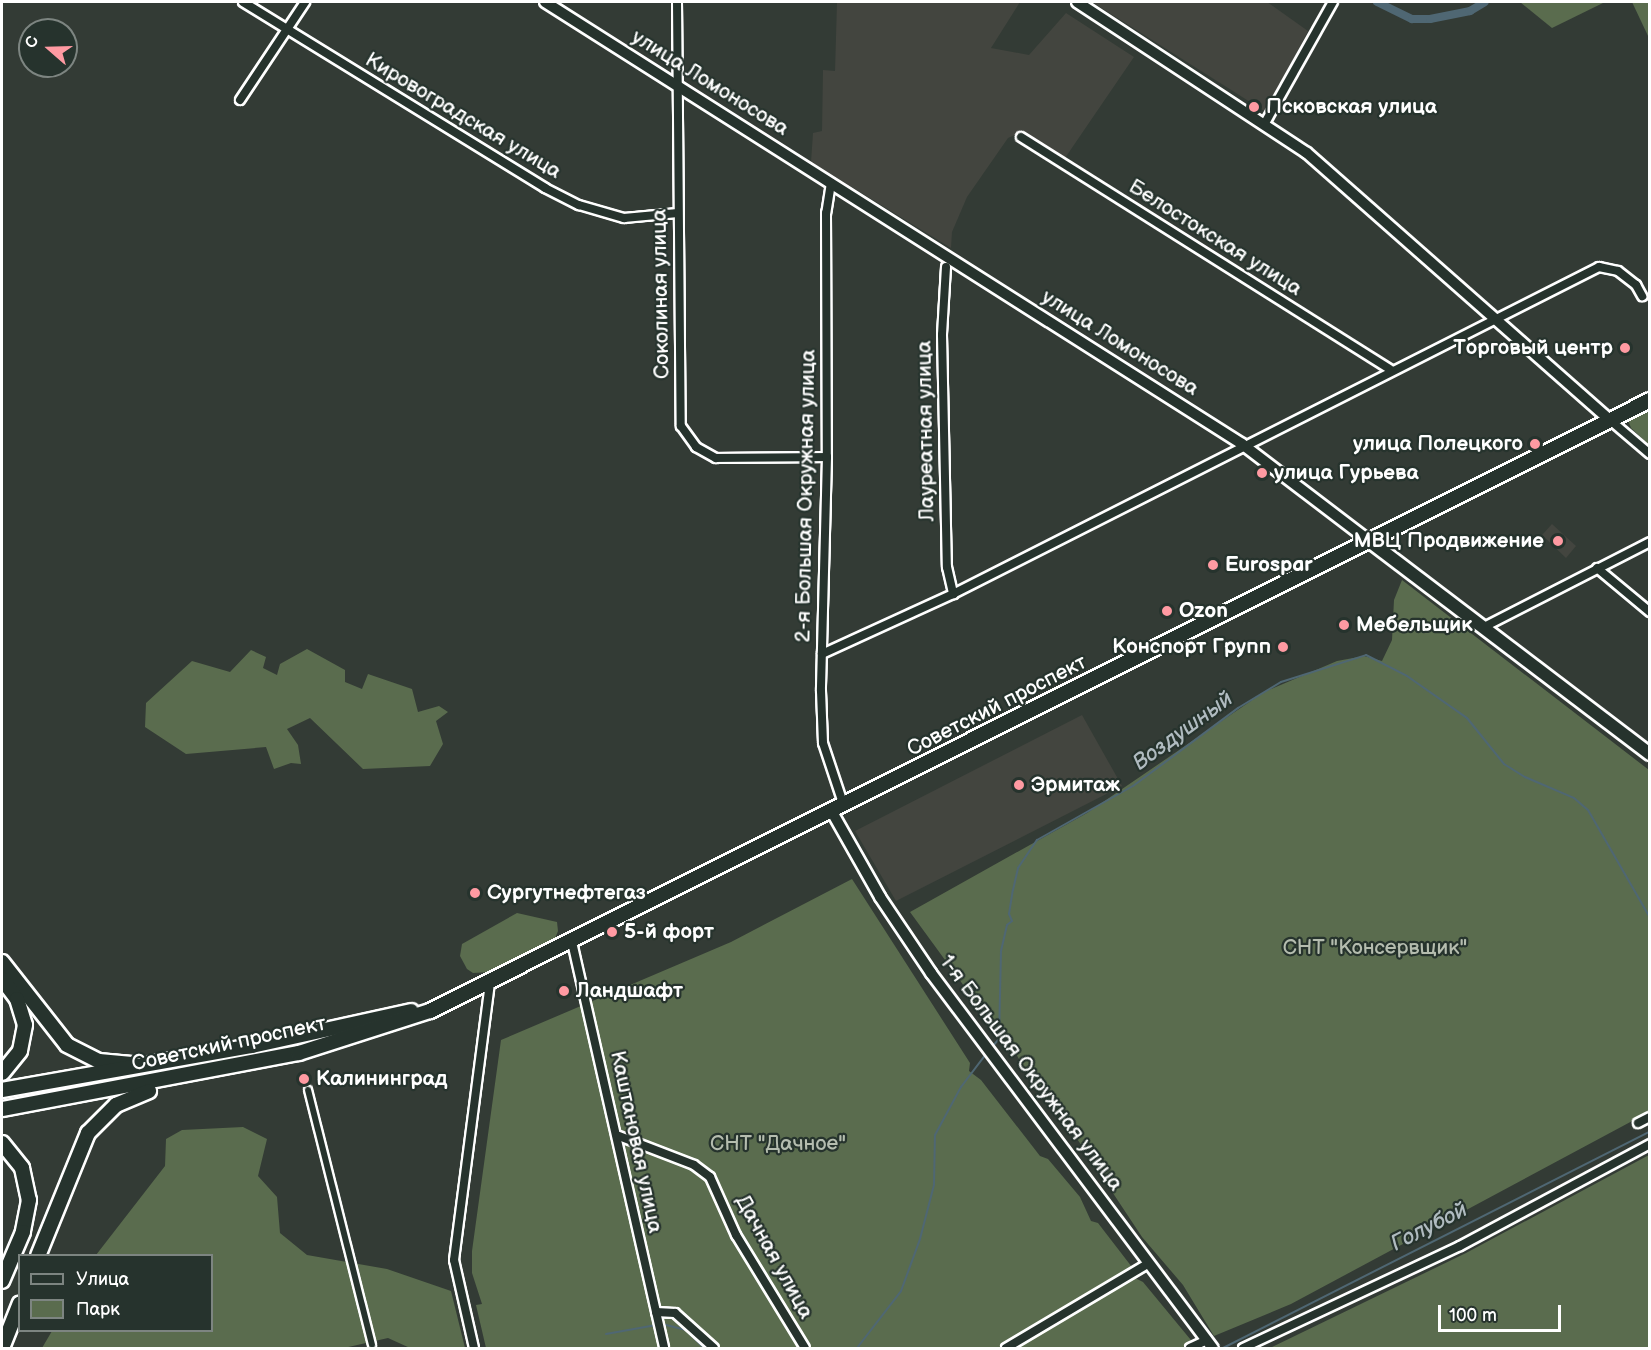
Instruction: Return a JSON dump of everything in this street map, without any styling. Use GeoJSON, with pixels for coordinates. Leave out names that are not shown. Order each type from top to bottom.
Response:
{"type":"FeatureCollection","features":[{"type":"Feature","properties":{"kind":"main road","name":"Советский проспект"},"geometry":{"type":"LineString","coordinates":[[2,1109],[212,1073],[329,1045],[399,1023],[459,997],[572,942],[1650,400]]}},
{"type":"Feature","properties":{"kind":"main road","name":"улица Ломоносова"},"geometry":{"type":"LineString","coordinates":[[1368,540],[1650,754]]}},
{"type":"Feature","properties":{"kind":"main road"},"geometry":{"type":"LineString","coordinates":[[2,962],[67,1045],[99,1061],[159,1064]]}},
{"type":"Feature","properties":{"kind":"main road"},"geometry":{"type":"LineString","coordinates":[[2,979],[17,999],[25,1025],[20,1051],[2,1074]]}},
{"type":"Feature","properties":{"kind":"main road","name":"Советский проспект"},"geometry":{"type":"LineString","coordinates":[[2,1090],[159,1064],[429,1007],[459,997]]}},
{"type":"Feature","properties":{"kind":"main road"},"geometry":{"type":"LineString","coordinates":[[39,1254],[81,1147],[96,1121],[136,1095],[212,1073]]}},
{"type":"Feature","properties":{"kind":"main road"},"geometry":{"type":"LineString","coordinates":[[2,1143],[22,1168],[29,1200],[23,1232],[2,1281]]}},
{"type":"Feature","properties":{"kind":"main road"},"geometry":{"type":"LineString","coordinates":[[2,1348],[18,1308]]}},
{"type":"Feature","properties":{"kind":"street","name":"Кировоградская улица"},"geometry":{"type":"LineString","coordinates":[[243,2],[287,31],[579,205],[624,218],[678,213]]}},
{"type":"Feature","properties":{"kind":"street"},"geometry":{"type":"LineString","coordinates":[[240,100],[305,2]]}},
{"type":"Feature","properties":{"kind":"street","name":"улица Ломоносова"},"geometry":{"type":"LineString","coordinates":[[545,2],[1242,444],[1368,540]]}},
{"type":"Feature","properties":{"kind":"street","name":"Соколиная улица"},"geometry":{"type":"LineString","coordinates":[[677,2],[681,426],[687,437],[706,455],[716,458],[827,457]]}},
{"type":"Feature","properties":{"kind":"street"},"geometry":{"type":"LineString","coordinates":[[1077,2],[1265,123],[1315,160],[1650,454]]}},
{"type":"Feature","properties":{"kind":"street"},"geometry":{"type":"LineString","coordinates":[[1265,123],[1333,2]]}},
{"type":"Feature","properties":{"kind":"street","name":"Белостокская улица"},"geometry":{"type":"LineString","coordinates":[[1021,137],[1390,369]]}},
{"type":"Feature","properties":{"kind":"street","name":"2-я Большая Окружная улица"},"geometry":{"type":"LineString","coordinates":[[831,183],[826,213],[827,457],[822,654],[824,743],[838,809]]}},
{"type":"Feature","properties":{"kind":"street","name":"Лауреатная улица"},"geometry":{"type":"LineString","coordinates":[[946,267],[942,335],[947,567],[953,594]]}},
{"type":"Feature","properties":{"kind":"street"},"geometry":{"type":"LineString","coordinates":[[822,654],[953,594],[1390,369],[1599,267],[1618,271],[1636,285],[1642,296]]}},
{"type":"Feature","properties":{"kind":"street"},"geometry":{"type":"LineString","coordinates":[[1484,627],[1650,542]]}},
{"type":"Feature","properties":{"kind":"street"},"geometry":{"type":"LineString","coordinates":[[1596,568],[1650,612]]}},
{"type":"Feature","properties":{"kind":"street","name":"1-я Большая Окружная улица"},"geometry":{"type":"LineString","coordinates":[[838,809],[880,897],[931,973],[1210,1345]]}},
{"type":"Feature","properties":{"kind":"street","name":"Каштановая улица"},"geometry":{"type":"LineString","coordinates":[[572,942],[619,1136],[664,1348]]}},
{"type":"Feature","properties":{"kind":"street"},"geometry":{"type":"LineString","coordinates":[[474,1348],[454,1260],[490,982]]}},
{"type":"Feature","properties":{"kind":"street"},"geometry":{"type":"LineString","coordinates":[[308,1090],[372,1345]]}},
{"type":"Feature","properties":{"kind":"street"},"geometry":{"type":"LineString","coordinates":[[1638,1123],[1650,1117]]}},
{"type":"Feature","properties":{"kind":"street","name":"Дачная улица"},"geometry":{"type":"LineString","coordinates":[[619,1136],[694,1165],[710,1177],[736,1235],[805,1348]]}},
{"type":"Feature","properties":{"kind":"street"},"geometry":{"type":"LineString","coordinates":[[1243,1348],[1460,1246],[1650,1144]]}},
{"type":"Feature","properties":{"kind":"street"},"geometry":{"type":"LineString","coordinates":[[1006,1348],[1149,1263]]}},
{"type":"Feature","properties":{"kind":"street"},"geometry":{"type":"LineString","coordinates":[[656,1312],[675,1313],[714,1348]]}},
{"type":"Feature","properties":{"kind":"street"},"geometry":{"type":"LineString","coordinates":[[1190,1348],[1210,1345]]}},
{"type":"Feature","properties":{"kind":"shaded area"},"geometry":{"type":"Polygon","coordinates":[[[837,2],[1020,2],[991,48],[1029,55],[1066,13],[1134,57],[1063,161],[1019,133],[1008,138],[967,197],[952,232],[951,248],[811,162],[813,133],[822,131],[823,70],[835,71],[837,2]]]}},
{"type":"Feature","properties":{"kind":"shaded area"},"geometry":{"type":"Polygon","coordinates":[[[1092,2],[1267,2],[1308,31],[1266,112],[1092,2]]]}},
{"type":"Feature","properties":{"kind":"shaded area"},"geometry":{"type":"Polygon","coordinates":[[[1552,524],[1576,546],[1566,558],[1542,535],[1552,524]]]}},
{"type":"Feature","properties":{"kind":"shaded area"},"geometry":{"type":"Polygon","coordinates":[[[1082,715],[1122,786],[896,901],[855,831],[1082,715]]]}},
{"type":"Feature","properties":{"kind":"green space"},"geometry":{"type":"Polygon","coordinates":[[[1520,2],[1605,2],[1552,28],[1520,2]]]}},
{"type":"Feature","properties":{"kind":"green space"},"geometry":{"type":"Polygon","coordinates":[[[1632,2],[1649,2],[1649,38],[1632,2]]]}},
{"type":"Feature","properties":{"kind":"green space"},"geometry":{"type":"Polygon","coordinates":[[[1649,409],[1649,445],[1631,428],[1628,420],[1649,409]]]}},
{"type":"Feature","properties":{"kind":"green space","name":"СНТ \"Консервщик\""},"geometry":{"type":"Polygon","coordinates":[[[1402,580],[1649,770],[1649,1112],[1291,1304],[1214,1336],[1183,1285],[1142,1237],[1060,1113],[1024,1069],[1009,1040],[991,1023],[910,912],[1087,813],[1264,692],[1337,661],[1364,656],[1382,661],[1392,640],[1394,600],[1402,580]]]}},
{"type":"Feature","properties":{"kind":"green space"},"geometry":{"type":"Polygon","coordinates":[[[307,649],[345,670],[345,682],[362,689],[368,674],[412,689],[418,712],[439,706],[448,712],[436,721],[443,744],[430,766],[363,769],[310,718],[287,729],[298,745],[301,764],[291,763],[274,769],[266,747],[186,754],[145,727],[146,703],[192,661],[230,672],[251,650],[266,657],[263,668],[277,675],[280,664],[307,649]]]}},
{"type":"Feature","properties":{"kind":"green space","name":"СНТ \"Дачное\""},"geometry":{"type":"Polygon","coordinates":[[[852,879],[970,1063],[969,1071],[981,1080],[1040,1156],[1048,1159],[1080,1197],[1091,1221],[1098,1223],[1135,1271],[1135,1278],[1143,1282],[1195,1345],[1190,1348],[486,1348],[476,1305],[482,1304],[472,1273],[472,1251],[501,1040],[731,942],[852,879]]]}},
{"type":"Feature","properties":{"kind":"green space"},"geometry":{"type":"Polygon","coordinates":[[[517,913],[557,922],[558,931],[554,941],[490,972],[473,973],[467,969],[460,956],[462,944],[517,913]]]}},
{"type":"Feature","properties":{"kind":"green space"},"geometry":{"type":"Polygon","coordinates":[[[243,1127],[267,1139],[258,1176],[277,1197],[280,1233],[307,1255],[387,1269],[451,1291],[465,1348],[410,1348],[388,1338],[344,1348],[42,1348],[51,1332],[213,1332],[213,1254],[97,1254],[165,1166],[166,1139],[182,1130],[243,1127]]]}},
{"type":"Feature","properties":{"kind":"green space"},"geometry":{"type":"Polygon","coordinates":[[[1649,1155],[1649,1348],[1270,1348],[1466,1253],[1649,1155]]]}},
{"type":"Feature","properties":{"kind":"waterway"},"geometry":{"type":"LineString","coordinates":[[1377,2],[1412,19],[1430,19],[1470,11],[1485,2]]}},
{"type":"Feature","properties":{"kind":"waterway","name":"Воздушный"},"geometry":{"type":"LineString","coordinates":[[992,1047],[999,1039],[1001,951],[1007,925],[1012,921],[1009,914],[1013,890],[1018,868],[1037,840],[1133,786],[1238,708],[1281,682],[1366,655],[1407,676],[1467,718],[1504,764],[1525,777],[1574,798],[1588,810],[1650,918]]}},
{"type":"Feature","properties":{"kind":"waterway","name":"Воздушный"},"geometry":{"type":"LineString","coordinates":[[857,1348],[901,1291],[920,1239],[934,1185],[935,1135],[961,1087],[986,1054]]}},
{"type":"Feature","properties":{"kind":"waterway","name":"Голубой"},"geometry":{"type":"LineString","coordinates":[[1223,1348],[1650,1131]]}},
{"type":"Feature","properties":{"kind":"waterway","name":"Воздушный"},"geometry":{"type":"LineString","coordinates":[[662,1324],[686,1330],[704,1348]]}},
{"type":"Feature","properties":{"kind":"waterway","name":"Воздушный"},"geometry":{"type":"LineString","coordinates":[[606,1334],[656,1325]]}},
{"type":"Feature","properties":{"kind":"place","name":"Псковская улица"},"geometry":{"type":"Point","coordinates":[1254,107]}},
{"type":"Feature","properties":{"kind":"place","name":"Торговый центр"},"geometry":{"type":"Point","coordinates":[1625,348]}},
{"type":"Feature","properties":{"kind":"place","name":"улица Полецкого"},"geometry":{"type":"Point","coordinates":[1535,444]}},
{"type":"Feature","properties":{"kind":"place","name":"улица Гурьева"},"geometry":{"type":"Point","coordinates":[1262,473]}},
{"type":"Feature","properties":{"kind":"place","name":"МВЦ Продвижение"},"geometry":{"type":"Point","coordinates":[1558,541]}},
{"type":"Feature","properties":{"kind":"place","name":"Eurospar"},"geometry":{"type":"Point","coordinates":[1213,565]}},
{"type":"Feature","properties":{"kind":"place","name":"Ozon"},"geometry":{"type":"Point","coordinates":[1167,611]}},
{"type":"Feature","properties":{"kind":"place","name":"Мебельщик"},"geometry":{"type":"Point","coordinates":[1344,625]}},
{"type":"Feature","properties":{"kind":"place","name":"Конспорт Групп"},"geometry":{"type":"Point","coordinates":[1283,647]}},
{"type":"Feature","properties":{"kind":"place","name":"Эрмитаж"},"geometry":{"type":"Point","coordinates":[1019,785]}},
{"type":"Feature","properties":{"kind":"place","name":"Сургутнефтегаз"},"geometry":{"type":"Point","coordinates":[475,893]}},
{"type":"Feature","properties":{"kind":"place","name":"5-й форт"},"geometry":{"type":"Point","coordinates":[612,932]}},
{"type":"Feature","properties":{"kind":"place","name":"Ландшафт"},"geometry":{"type":"Point","coordinates":[564,991]}},
{"type":"Feature","properties":{"kind":"place","name":"Калининград"},"geometry":{"type":"Point","coordinates":[304,1079]}}]}
